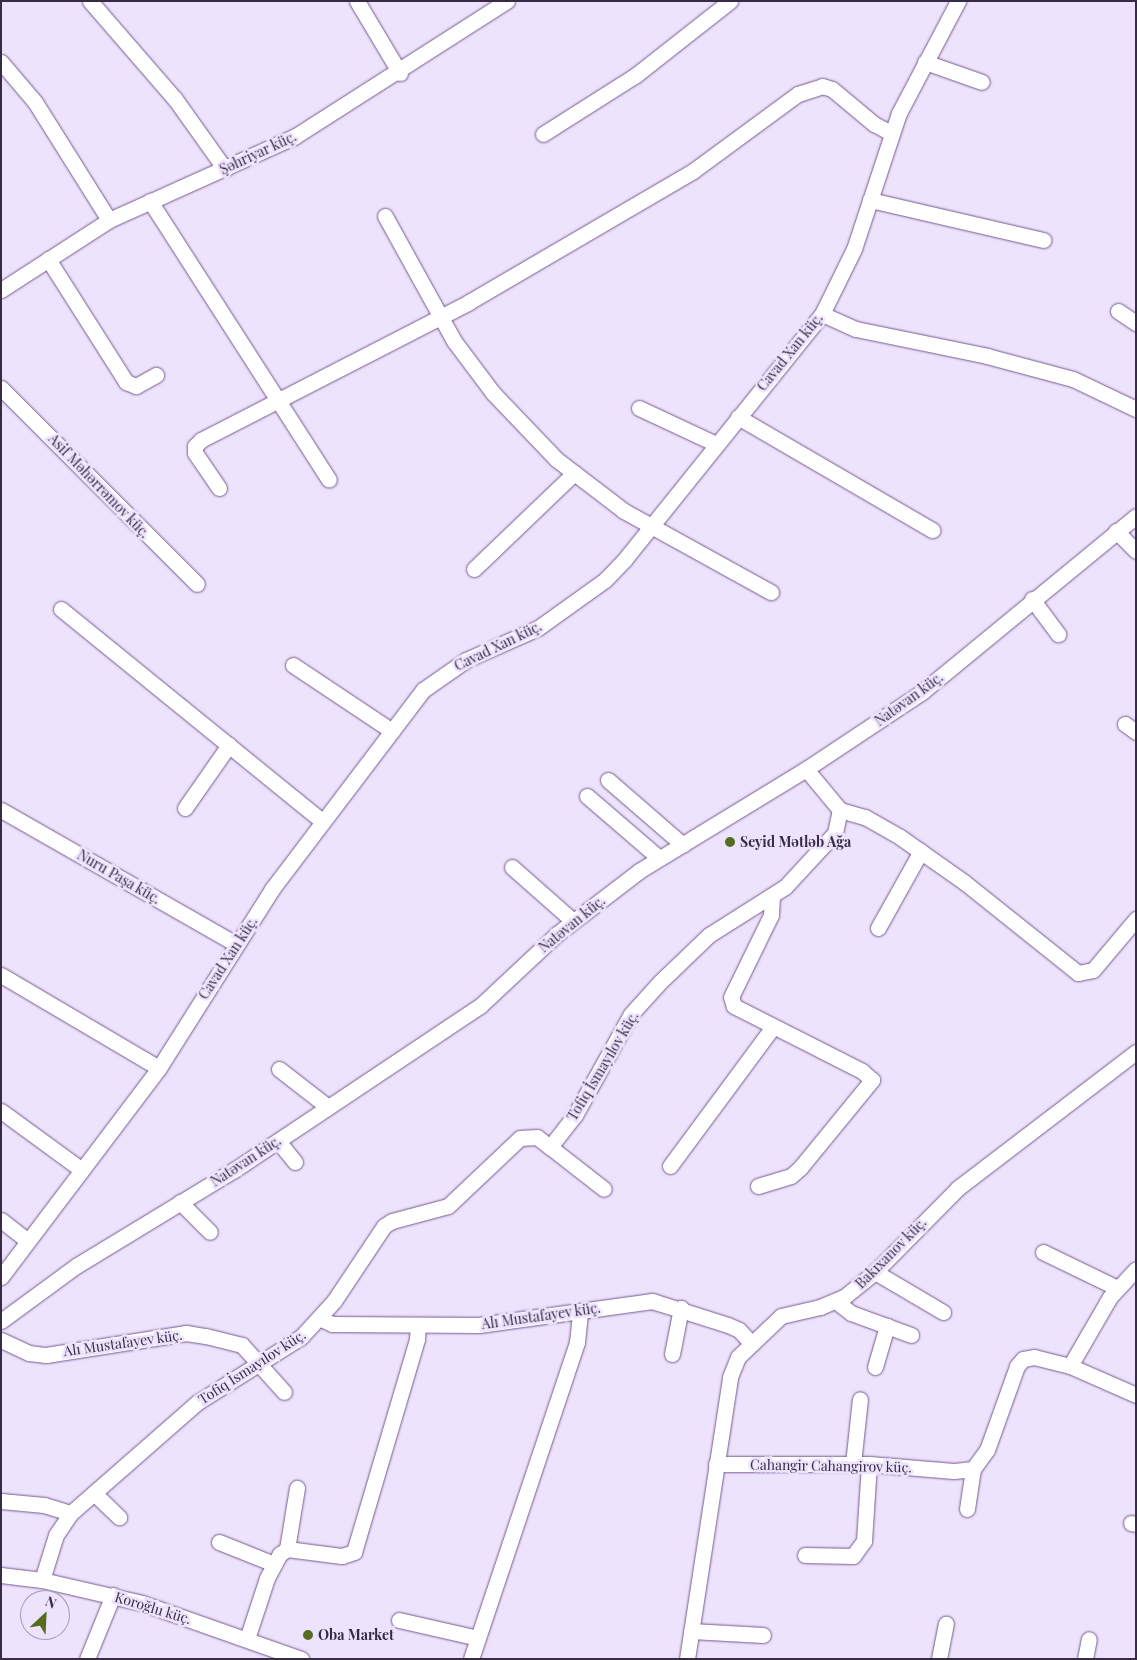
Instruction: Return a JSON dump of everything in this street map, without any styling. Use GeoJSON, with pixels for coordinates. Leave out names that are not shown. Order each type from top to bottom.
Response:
{"type":"FeatureCollection","features":[{"type":"Feature","properties":{"kind":"street"},"geometry":{"type":"LineString","coordinates":[[90,1],[175,100],[225,169]]}},
{"type":"Feature","properties":{"kind":"street"},"geometry":{"type":"LineString","coordinates":[[358,1],[400,73]]}},
{"type":"Feature","properties":{"kind":"street","name":"Şəhriyar küç."},"geometry":{"type":"LineString","coordinates":[[4,281],[48,259],[109,220],[294,137],[400,73],[507,1]]}},
{"type":"Feature","properties":{"kind":"street"},"geometry":{"type":"LineString","coordinates":[[543,134],[636,75],[730,1]]}},
{"type":"Feature","properties":{"kind":"street","name":"Cavad Xan küç."},"geometry":{"type":"LineString","coordinates":[[1,1277],[27,1240],[159,1068],[236,944],[322,821],[423,690],[442,674],[466,660],[538,628],[588,594],[625,559],[822,314],[844,273],[891,133],[924,62],[958,1]]}},
{"type":"Feature","properties":{"kind":"street"},"geometry":{"type":"LineString","coordinates":[[1,62],[35,102],[109,220]]}},
{"type":"Feature","properties":{"kind":"street"},"geometry":{"type":"LineString","coordinates":[[924,62],[982,82]]}},
{"type":"Feature","properties":{"kind":"street"},"geometry":{"type":"LineString","coordinates":[[218,488],[195,453],[195,446],[438,316],[469,302],[693,171],[798,94],[822,86],[832,90],[874,124],[891,133]]}},
{"type":"Feature","properties":{"kind":"street"},"geometry":{"type":"LineString","coordinates":[[870,200],[1043,240]]}},
{"type":"Feature","properties":{"kind":"street"},"geometry":{"type":"LineString","coordinates":[[150,201],[329,480]]}},
{"type":"Feature","properties":{"kind":"street"},"geometry":{"type":"LineString","coordinates":[[385,216],[438,316],[494,394],[574,473],[624,511],[771,592]]}},
{"type":"Feature","properties":{"kind":"street"},"geometry":{"type":"LineString","coordinates":[[48,259],[126,382],[136,386],[156,375]]}},
{"type":"Feature","properties":{"kind":"street"},"geometry":{"type":"LineString","coordinates":[[1118,311],[1136,323]]}},
{"type":"Feature","properties":{"kind":"street"},"geometry":{"type":"LineString","coordinates":[[822,314],[856,329],[988,356],[1072,379],[1136,409]]}},
{"type":"Feature","properties":{"kind":"street","name":"Asif Məhərrəmov küç."},"geometry":{"type":"LineString","coordinates":[[1,388],[198,584]]}},
{"type":"Feature","properties":{"kind":"street"},"geometry":{"type":"LineString","coordinates":[[639,408],[716,444]]}},
{"type":"Feature","properties":{"kind":"street"},"geometry":{"type":"LineString","coordinates":[[738,417],[932,530]]}},
{"type":"Feature","properties":{"kind":"street"},"geometry":{"type":"LineString","coordinates":[[474,568],[574,473]]}},
{"type":"Feature","properties":{"kind":"street","name":"Natəvan küç."},"geometry":{"type":"LineString","coordinates":[[1,1321],[76,1266],[278,1140],[480,1006],[573,921],[660,858],[806,769],[928,687],[1032,599],[1136,516]]}},
{"type":"Feature","properties":{"kind":"street"},"geometry":{"type":"LineString","coordinates":[[1116,531],[1136,551]]}},
{"type":"Feature","properties":{"kind":"street"},"geometry":{"type":"LineString","coordinates":[[1032,599],[1058,634]]}},
{"type":"Feature","properties":{"kind":"street"},"geometry":{"type":"LineString","coordinates":[[62,608],[322,821]]}},
{"type":"Feature","properties":{"kind":"street"},"geometry":{"type":"LineString","coordinates":[[293,665],[392,731]]}},
{"type":"Feature","properties":{"kind":"street"},"geometry":{"type":"LineString","coordinates":[[185,808],[229,746]]}},
{"type":"Feature","properties":{"kind":"street"},"geometry":{"type":"LineString","coordinates":[[806,769],[840,810],[865,817],[921,851],[1078,973],[1093,970],[1136,919]]}},
{"type":"Feature","properties":{"kind":"street"},"geometry":{"type":"LineString","coordinates":[[608,780],[683,845]]}},
{"type":"Feature","properties":{"kind":"street"},"geometry":{"type":"LineString","coordinates":[[587,796],[660,858]]}},
{"type":"Feature","properties":{"kind":"street","name":"Nuru Paşa küç."},"geometry":{"type":"LineString","coordinates":[[1,810],[236,944]]}},
{"type":"Feature","properties":{"kind":"street","name":"Tofiq İsmayılov küç."},"geometry":{"type":"LineString","coordinates":[[42,1580],[56,1535],[71,1513],[191,1408],[258,1362],[289,1346],[321,1319],[384,1226],[392,1221],[448,1206],[520,1138],[537,1136],[550,1147],[579,1108],[631,1014],[660,982],[710,935],[772,897],[808,866],[835,833],[840,810]]}},
{"type":"Feature","properties":{"kind":"street"},"geometry":{"type":"LineString","coordinates":[[878,928],[921,851]]}},
{"type":"Feature","properties":{"kind":"street"},"geometry":{"type":"LineString","coordinates":[[512,867],[573,921]]}},
{"type":"Feature","properties":{"kind":"street"},"geometry":{"type":"LineString","coordinates":[[758,1186],[791,1176],[800,1168],[872,1080],[862,1071],[772,1028],[734,1006],[731,997],[771,915],[772,897]]}},
{"type":"Feature","properties":{"kind":"street"},"geometry":{"type":"LineString","coordinates":[[1,975],[159,1068]]}},
{"type":"Feature","properties":{"kind":"street"},"geometry":{"type":"LineString","coordinates":[[670,1166],[772,1028]]}},
{"type":"Feature","properties":{"kind":"street","name":"Bakıxanov küç."},"geometry":{"type":"LineString","coordinates":[[687,1659],[716,1464],[733,1366],[751,1343],[780,1316],[837,1302],[875,1272],[958,1188],[1096,1079],[1136,1052]]}},
{"type":"Feature","properties":{"kind":"street"},"geometry":{"type":"LineString","coordinates":[[279,1069],[328,1107]]}},
{"type":"Feature","properties":{"kind":"street"},"geometry":{"type":"LineString","coordinates":[[1,1111],[82,1170]]}},
{"type":"Feature","properties":{"kind":"street"},"geometry":{"type":"LineString","coordinates":[[278,1140],[295,1162]]}},
{"type":"Feature","properties":{"kind":"street"},"geometry":{"type":"LineString","coordinates":[[550,1147],[604,1189]]}},
{"type":"Feature","properties":{"kind":"street"},"geometry":{"type":"LineString","coordinates":[[180,1202],[210,1232]]}},
{"type":"Feature","properties":{"kind":"street"},"geometry":{"type":"LineString","coordinates":[[1,1220],[27,1240]]}},
{"type":"Feature","properties":{"kind":"street"},"geometry":{"type":"LineString","coordinates":[[1043,1252],[1117,1288]]}},
{"type":"Feature","properties":{"kind":"street"},"geometry":{"type":"LineString","coordinates":[[1070,1366],[1117,1288],[1136,1269]]}},
{"type":"Feature","properties":{"kind":"street"},"geometry":{"type":"LineString","coordinates":[[875,1272],[943,1312]]}},
{"type":"Feature","properties":{"kind":"street","name":"Alı Mustafayev küç."},"geometry":{"type":"LineString","coordinates":[[321,1319],[332,1324],[479,1325],[652,1301],[681,1308],[739,1330],[751,1343]]}},
{"type":"Feature","properties":{"kind":"street"},"geometry":{"type":"LineString","coordinates":[[837,1302],[851,1313],[911,1335]]}},
{"type":"Feature","properties":{"kind":"street"},"geometry":{"type":"LineString","coordinates":[[672,1354],[681,1308]]}},
{"type":"Feature","properties":{"kind":"street"},"geometry":{"type":"LineString","coordinates":[[471,1659],[577,1342],[580,1312]]}},
{"type":"Feature","properties":{"kind":"street"},"geometry":{"type":"LineString","coordinates":[[287,1549],[342,1556],[354,1552],[417,1339],[418,1325]]}},
{"type":"Feature","properties":{"kind":"street"},"geometry":{"type":"LineString","coordinates":[[875,1367],[888,1326]]}},
{"type":"Feature","properties":{"kind":"street","name":"Alı Mustafayev küç."},"geometry":{"type":"LineString","coordinates":[[1,1340],[29,1353],[46,1354],[186,1333],[242,1345],[284,1392]]}},
{"type":"Feature","properties":{"kind":"street"},"geometry":{"type":"LineString","coordinates":[[967,1509],[973,1469],[987,1450],[1017,1366],[1023,1359],[1034,1357],[1070,1366],[1136,1395]]}},
{"type":"Feature","properties":{"kind":"street"},"geometry":{"type":"LineString","coordinates":[[853,1464],[860,1400]]}},
{"type":"Feature","properties":{"kind":"street","name":"Cahangir Cahangirov küç."},"geometry":{"type":"LineString","coordinates":[[716,1464],[869,1464],[954,1471],[973,1469]]}},
{"type":"Feature","properties":{"kind":"street"},"geometry":{"type":"LineString","coordinates":[[805,1555],[854,1556],[864,1541],[869,1464]]}},
{"type":"Feature","properties":{"kind":"street"},"geometry":{"type":"LineString","coordinates":[[246,1639],[274,1564],[287,1549],[297,1488]]}},
{"type":"Feature","properties":{"kind":"street"},"geometry":{"type":"LineString","coordinates":[[94,1493],[120,1517]]}},
{"type":"Feature","properties":{"kind":"street"},"geometry":{"type":"LineString","coordinates":[[1,1501],[44,1505],[71,1513]]}},
{"type":"Feature","properties":{"kind":"street"},"geometry":{"type":"LineString","coordinates":[[219,1542],[274,1564]]}},
{"type":"Feature","properties":{"kind":"street","name":"Koroğlu küç."},"geometry":{"type":"LineString","coordinates":[[1,1575],[42,1580],[113,1595],[301,1659]]}},
{"type":"Feature","properties":{"kind":"street"},"geometry":{"type":"LineString","coordinates":[[87,1659],[113,1595]]}},
{"type":"Feature","properties":{"kind":"street"},"geometry":{"type":"LineString","coordinates":[[398,1620],[478,1638]]}},
{"type":"Feature","properties":{"kind":"street"},"geometry":{"type":"LineString","coordinates":[[939,1659],[946,1624]]}},
{"type":"Feature","properties":{"kind":"street"},"geometry":{"type":"LineString","coordinates":[[692,1631],[763,1635]]}},
{"type":"Feature","properties":{"kind":"street"},"geometry":{"type":"LineString","coordinates":[[1085,1659],[1089,1639]]}},
{"type":"Feature","properties":{"kind":"place","name":"Seyid Mətləb Ağa"},"geometry":{"type":"Point","coordinates":[730,842]}},
{"type":"Feature","properties":{"kind":"place","name":"Oba Market"},"geometry":{"type":"Point","coordinates":[308,1635]}}]}
